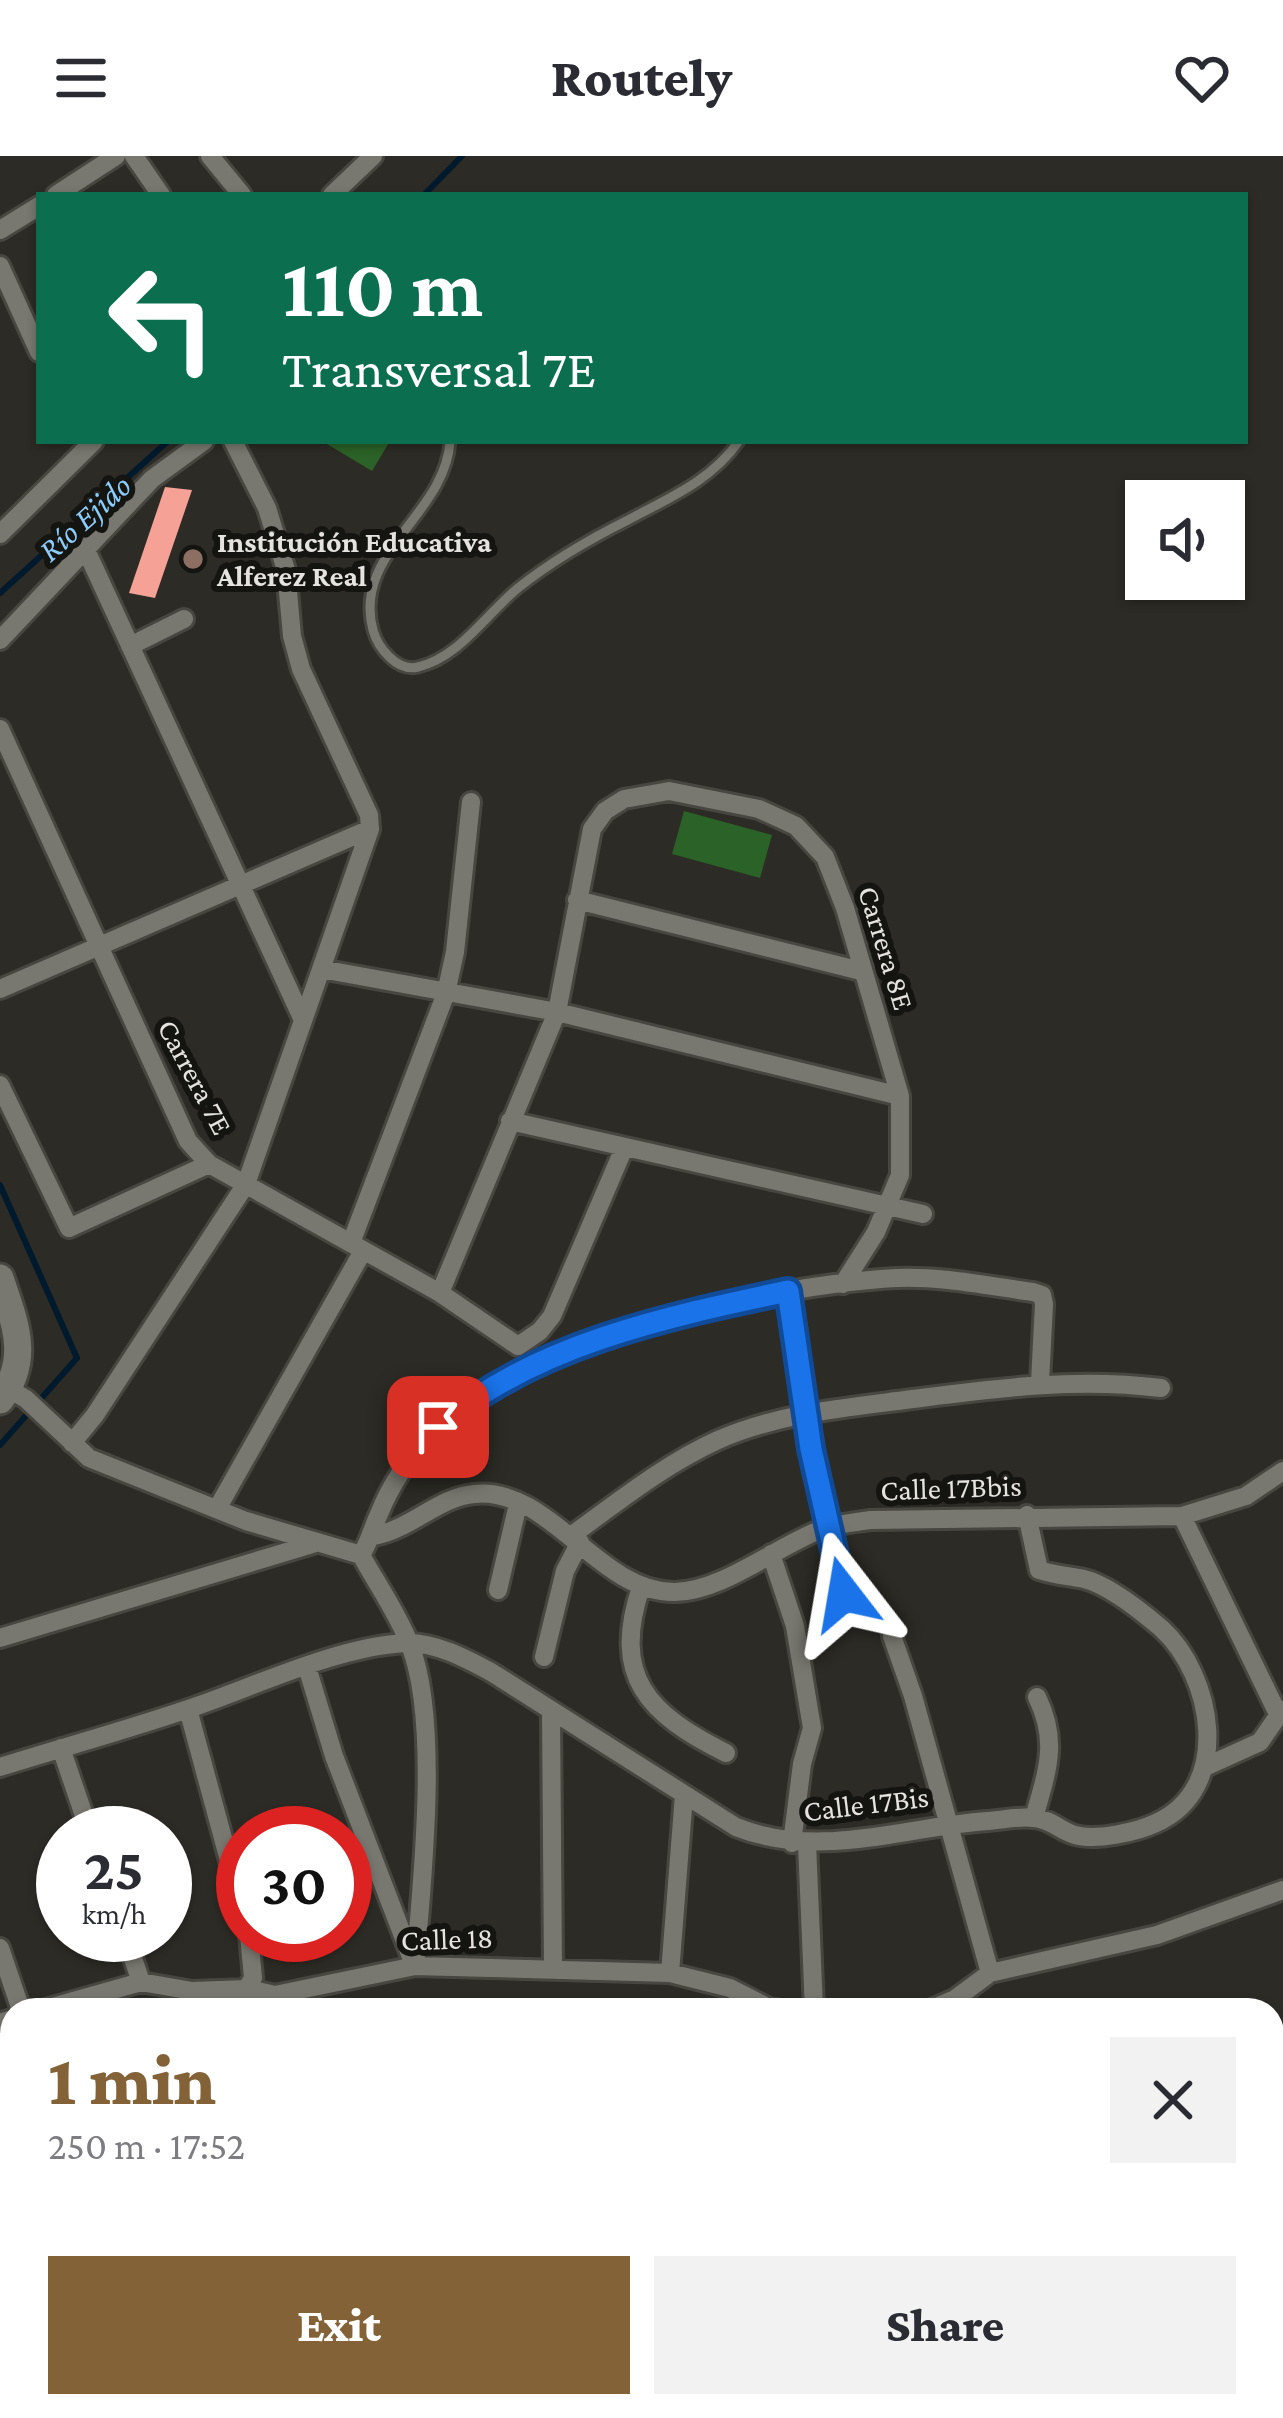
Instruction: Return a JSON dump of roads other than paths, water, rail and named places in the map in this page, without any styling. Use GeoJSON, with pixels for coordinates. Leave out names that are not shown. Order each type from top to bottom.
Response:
{"type":"FeatureCollection","features":[{"type":"Feature","properties":{"kind":"main road"},"geometry":{"type":"LineString","coordinates":[[0,1278],[20,1335],[12,1396]]}},
{"type":"Feature","properties":{"kind":"street"},"geometry":{"type":"LineString","coordinates":[[61,192],[116,156]]}},
{"type":"Feature","properties":{"kind":"street"},"geometry":{"type":"LineString","coordinates":[[134,156],[159,192]]}},
{"type":"Feature","properties":{"kind":"street"},"geometry":{"type":"LineString","coordinates":[[210,156],[240,192]]}},
{"type":"Feature","properties":{"kind":"street"},"geometry":{"type":"LineString","coordinates":[[224,172],[242,156]]}},
{"type":"Feature","properties":{"kind":"street"},"geometry":{"type":"LineString","coordinates":[[335,192],[373,156]]}},
{"type":"Feature","properties":{"kind":"street"},"geometry":{"type":"LineString","coordinates":[[0,230],[36,208]]}},
{"type":"Feature","properties":{"kind":"street"},"geometry":{"type":"LineString","coordinates":[[0,266],[36,345]]}},
{"type":"Feature","properties":{"kind":"street"},"geometry":{"type":"LineString","coordinates":[[0,640],[152,479],[201,444]]}},
{"type":"Feature","properties":{"kind":"street"},"geometry":{"type":"LineString","coordinates":[[72,1443],[147,1338],[246,1184],[370,829],[369,814],[301,668],[280,549],[267,508],[234,444]]}},
{"type":"Feature","properties":{"kind":"street"},"geometry":{"type":"LineString","coordinates":[[0,534],[86,445]]}},
{"type":"Feature","properties":{"kind":"street"},"geometry":{"type":"LineString","coordinates":[[86,550],[303,1020]]}},
{"type":"Feature","properties":{"kind":"street"},"geometry":{"type":"LineString","coordinates":[[130,646],[184,619]]}},
{"type":"Feature","properties":{"kind":"street","name":"Carrera 7E"},"geometry":{"type":"LineString","coordinates":[[0,729],[188,1141],[209,1164],[440,1293],[518,1346]]}},
{"type":"Feature","properties":{"kind":"street","name":"Carrera 8E"},"geometry":{"type":"LineString","coordinates":[[577,901],[592,830],[605,811],[624,800],[669,791],[760,809],[796,826],[825,857],[845,908],[900,1096],[900,1175],[889,1207],[843,1284]]}},
{"type":"Feature","properties":{"kind":"street"},"geometry":{"type":"LineString","coordinates":[[217,1510],[357,1247],[446,993],[472,802]]}},
{"type":"Feature","properties":{"kind":"street"},"geometry":{"type":"LineString","coordinates":[[0,989],[370,829]]}},
{"type":"Feature","properties":{"kind":"street"},"geometry":{"type":"LineString","coordinates":[[440,1293],[557,1012],[577,901],[861,971]]}},
{"type":"Feature","properties":{"kind":"street"},"geometry":{"type":"LineString","coordinates":[[321,969],[557,1012],[900,1096]]}},
{"type":"Feature","properties":{"kind":"street"},"geometry":{"type":"LineString","coordinates":[[0,1084],[68,1228],[209,1164]]}},
{"type":"Feature","properties":{"kind":"street"},"geometry":{"type":"LineString","coordinates":[[510,1120],[923,1214]]}},
{"type":"Feature","properties":{"kind":"street"},"geometry":{"type":"LineString","coordinates":[[518,1374],[518,1346],[552,1316],[624,1148]]}},
{"type":"Feature","properties":{"kind":"street"},"geometry":{"type":"LineString","coordinates":[[361,1556],[412,1454],[467,1402],[518,1374],[640,1325],[788,1291],[898,1278],[941,1279],[1042,1295],[1040,1382]]}},
{"type":"Feature","properties":{"kind":"street"},"geometry":{"type":"LineString","coordinates":[[788,1291],[826,1528],[844,1594]]}},
{"type":"Feature","properties":{"kind":"street"},"geometry":{"type":"LineString","coordinates":[[544,1657],[576,1539],[675,1463],[719,1440],[806,1413],[1040,1382],[1113,1382],[1161,1388]]}},
{"type":"Feature","properties":{"kind":"street"},"geometry":{"type":"LineString","coordinates":[[12,1396],[43,1415],[89,1457],[118,1471],[246,1521],[361,1556],[409,1643],[419,1676],[426,1753],[416,1966]]}},
{"type":"Feature","properties":{"kind":"street","name":"Calle 17Bbis"},"geometry":{"type":"LineString","coordinates":[[641,1587],[676,1593],[715,1582],[826,1528],[870,1520],[1182,1516],[1246,1496],[1283,1471]]}},
{"type":"Feature","properties":{"kind":"street"},"geometry":{"type":"LineString","coordinates":[[374,1536],[398,1532],[438,1506],[471,1494],[498,1495],[576,1539],[609,1570],[641,1587],[630,1637],[641,1691],[694,1737],[726,1753]]}},
{"type":"Feature","properties":{"kind":"street"},"geometry":{"type":"LineString","coordinates":[[498,1590],[518,1504]]}},
{"type":"Feature","properties":{"kind":"street"},"geometry":{"type":"LineString","coordinates":[[1028,1515],[1040,1570],[1090,1580],[1161,1628],[1190,1660],[1200,1688],[1207,1766],[1260,1742],[1281,1713],[1182,1516]]}},
{"type":"Feature","properties":{"kind":"street"},"geometry":{"type":"LineString","coordinates":[[246,1521],[248,1562]]}},
{"type":"Feature","properties":{"kind":"street"},"geometry":{"type":"LineString","coordinates":[[0,1638],[316,1543]]}},
{"type":"Feature","properties":{"kind":"street"},"geometry":{"type":"LineString","coordinates":[[771,1554],[796,1626],[812,1728],[802,1764],[800,1843],[813,1998]]}},
{"type":"Feature","properties":{"kind":"street"},"geometry":{"type":"LineString","coordinates":[[892,1636],[990,1973]]}},
{"type":"Feature","properties":{"kind":"street"},"geometry":{"type":"LineString","coordinates":[[0,1767],[307,1667],[370,1648],[409,1643]]}},
{"type":"Feature","properties":{"kind":"street","name":"Calle 17Bis"},"geometry":{"type":"LineString","coordinates":[[409,1643],[456,1653],[736,1827],[800,1843],[1034,1818],[1057,1823],[1072,1835],[1095,1837],[1156,1823],[1185,1799],[1207,1766]]}},
{"type":"Feature","properties":{"kind":"street"},"geometry":{"type":"LineString","coordinates":[[307,1667],[334,1756],[398,1930],[416,1966]]}},
{"type":"Feature","properties":{"kind":"street"},"geometry":{"type":"LineString","coordinates":[[1034,1818],[1052,1744],[1037,1696]]}},
{"type":"Feature","properties":{"kind":"street"},"geometry":{"type":"LineString","coordinates":[[188,1709],[216,1812]]}},
{"type":"Feature","properties":{"kind":"street"},"geometry":{"type":"LineString","coordinates":[[551,1713],[553,1967]]}},
{"type":"Feature","properties":{"kind":"street"},"geometry":{"type":"LineString","coordinates":[[61,1748],[81,1806]]}},
{"type":"Feature","properties":{"kind":"street"},"geometry":{"type":"LineString","coordinates":[[670,1973],[684,1795]]}},
{"type":"Feature","properties":{"kind":"street"},"geometry":{"type":"LineString","coordinates":[[956,1998],[990,1973],[1157,1935],[1283,1890]]}},
{"type":"Feature","properties":{"kind":"street"},"geometry":{"type":"LineString","coordinates":[[0,1948],[17,1998]]}},
{"type":"Feature","properties":{"kind":"street"},"geometry":{"type":"LineString","coordinates":[[134,1962],[141,1982]]}},
{"type":"Feature","properties":{"kind":"street"},"geometry":{"type":"LineString","coordinates":[[242,1998],[253,1962]]}},
{"type":"Feature","properties":{"kind":"street","name":"Calle 18"},"geometry":{"type":"LineString","coordinates":[[84,1998],[141,1982],[192,1991],[248,1989],[275,1995],[416,1966],[670,1973],[730,1988],[750,1998]]}},
{"type":"Feature","properties":{"kind":"lane"},"geometry":{"type":"LineString","coordinates":[[449,444],[443,480],[380,565],[370,607],[371,624],[384,651],[404,667],[414,668],[453,648],[518,588],[562,557],[710,473],[737,444]]}},
{"type":"Feature","properties":{"kind":"waterway","name":"Río Ejido"},"geometry":{"type":"LineString","coordinates":[[427,192],[462,156]]}},
{"type":"Feature","properties":{"kind":"waterway","name":"Río Ejido"},"geometry":{"type":"LineString","coordinates":[[0,593],[165,444]]}},
{"type":"Feature","properties":{"kind":"waterway","name":"Río Ejido"},"geometry":{"type":"LineString","coordinates":[[0,1185],[77,1358],[0,1445]]}},
{"type":"Feature","properties":{"kind":"place","name":"Institución Educativa Alferez Real"},"geometry":{"type":"Point","coordinates":[193,559]}}]}
